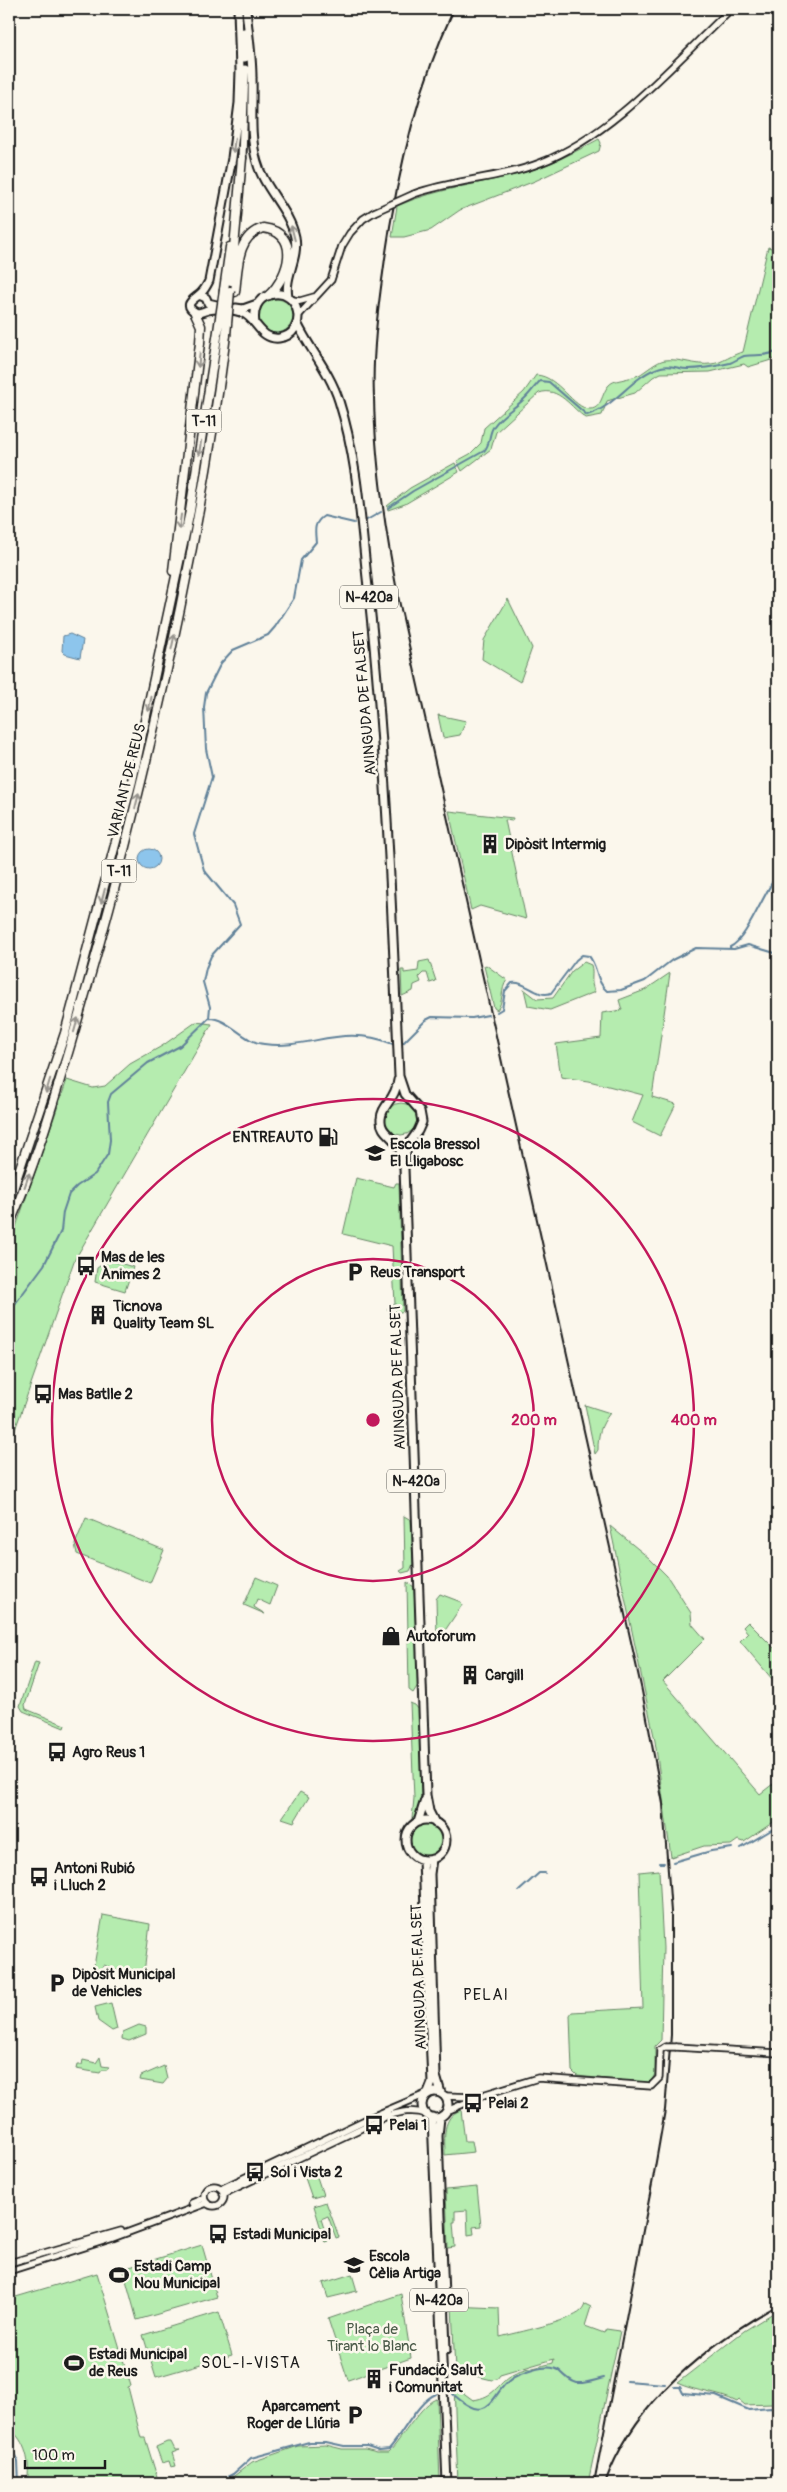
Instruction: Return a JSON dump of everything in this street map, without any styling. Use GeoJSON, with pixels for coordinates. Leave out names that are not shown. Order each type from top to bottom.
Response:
{"type":"FeatureCollection","features":[{"type":"Feature","properties":{"kind":"highway","name":"T-11"},"geometry":{"type":"LineString","coordinates":[[194,510],[224,355],[242,158]]}},
{"type":"Feature","properties":{"kind":"highway"},"geometry":{"type":"LineString","coordinates":[[230,291],[244,244],[253,232],[263,228],[279,233],[286,241],[288,251],[282,279],[269,295]]}},
{"type":"Feature","properties":{"kind":"highway","name":"T-11"},"geometry":{"type":"LineString","coordinates":[[194,510],[218,331],[230,291]]}},
{"type":"Feature","properties":{"kind":"highway"},"geometry":{"type":"LineString","coordinates":[[170,605],[200,343],[201,326],[196,313]]}},
{"type":"Feature","properties":{"kind":"highway","name":"VARIANT DE REUS"},"geometry":{"type":"LineString","coordinates":[[9,1201],[45,1097],[93,932],[132,781],[170,605],[194,510]]}},
{"type":"Feature","properties":{"kind":"highway","name":"VARIANT DE REUS"},"geometry":{"type":"LineString","coordinates":[[9,1225],[20,1200],[54,1098],[102,935],[141,784],[165,679],[194,510]]}},
{"type":"Feature","properties":{"kind":"main road"},"geometry":{"type":"LineString","coordinates":[[238,9],[240,70],[232,158],[209,281],[199,295],[190,302],[191,309],[201,314],[216,309],[241,312],[255,322],[260,331],[268,336],[277,338],[288,334],[298,319],[286,282],[294,258],[295,240],[290,222],[257,163],[252,132],[252,77],[244,9]]}},
{"type":"Feature","properties":{"kind":"main road","name":"T-11"},"geometry":{"type":"LineString","coordinates":[[242,158],[245,85],[244,9]]}},
{"type":"Feature","properties":{"kind":"main road"},"geometry":{"type":"LineString","coordinates":[[208,303],[215,306],[243,309],[257,304],[269,295],[277,294],[290,299]]}},
{"type":"Feature","properties":{"kind":"main road"},"geometry":{"type":"LineString","coordinates":[[199,295],[206,298],[208,303],[206,311]]}},
{"type":"Feature","properties":{"kind":"main road"},"geometry":{"type":"LineString","coordinates":[[255,322],[257,304]]}},
{"type":"Feature","properties":{"kind":"main road","name":"AVINGUDA DE FALSET"},"geometry":{"type":"LineString","coordinates":[[298,319],[305,340],[324,366],[339,401],[357,493],[384,743],[399,1076]]}},
{"type":"Feature","properties":{"kind":"main road"},"geometry":{"type":"LineString","coordinates":[[288,334],[305,340]]}},
{"type":"Feature","properties":{"kind":"main road","name":"N-420a"},"geometry":{"type":"LineString","coordinates":[[399,1076],[396,1094],[383,1109],[380,1119],[383,1129],[399,1147],[404,1168]]}},
{"type":"Feature","properties":{"kind":"main road","name":"N-420a"},"geometry":{"type":"LineString","coordinates":[[399,1076],[402,1089],[420,1111],[422,1122],[406,1150],[404,1168]]}},
{"type":"Feature","properties":{"kind":"main road"},"geometry":{"type":"LineString","coordinates":[[391,1102],[401,1099],[412,1102]]}},
{"type":"Feature","properties":{"kind":"main road"},"geometry":{"type":"LineString","coordinates":[[391,1137],[404,1140],[412,1137]]}},
{"type":"Feature","properties":{"kind":"main road","name":"AVINGUDA DE FALSET"},"geometry":{"type":"LineString","coordinates":[[404,1168],[426,1795],[428,1811],[435,1823]]}},
{"type":"Feature","properties":{"kind":"main road","name":"AVINGUDA DE FALSET"},"geometry":{"type":"LineString","coordinates":[[418,1822],[426,1795]]}},
{"type":"Feature","properties":{"kind":"main road"},"geometry":{"type":"LineString","coordinates":[[418,1822],[424,1820],[435,1823]]}},
{"type":"Feature","properties":{"kind":"main road","name":"N-420a"},"geometry":{"type":"LineString","coordinates":[[418,1822],[408,1831],[407,1847],[415,1857],[423,1860]]}},
{"type":"Feature","properties":{"kind":"main road","name":"N-420a"},"geometry":{"type":"LineString","coordinates":[[432,1859],[442,1851],[445,1845],[443,1831],[435,1823]]}},
{"type":"Feature","properties":{"kind":"main road"},"geometry":{"type":"LineString","coordinates":[[423,1860],[432,1859]]}},
{"type":"Feature","properties":{"kind":"main road","name":"AVINGUDA DE FALSET"},"geometry":{"type":"LineString","coordinates":[[432,1859],[430,1874],[437,2084],[443,2094]]}},
{"type":"Feature","properties":{"kind":"main road","name":"AVINGUDA DE FALSET"},"geometry":{"type":"LineString","coordinates":[[423,1860],[432,2083],[427,2094]]}},
{"type":"Feature","properties":{"kind":"main road"},"geometry":{"type":"LineString","coordinates":[[427,2094],[443,2094]]}},
{"type":"Feature","properties":{"kind":"main road","name":"N-420a"},"geometry":{"type":"LineString","coordinates":[[427,2094],[422,2106],[432,2116],[438,2136],[451,2483]]}},
{"type":"Feature","properties":{"kind":"main road","name":"N-420a"},"geometry":{"type":"LineString","coordinates":[[443,2094],[448,2102],[447,2111]]}},
{"type":"Feature","properties":{"kind":"main road"},"geometry":{"type":"LineString","coordinates":[[432,2116],[447,2111]]}},
{"type":"Feature","properties":{"kind":"main road","name":"N-420a"},"geometry":{"type":"LineString","coordinates":[[432,2116],[446,2483]]}},
{"type":"Feature","properties":{"kind":"street"},"geometry":{"type":"LineString","coordinates":[[298,319],[302,310],[320,293],[333,275],[342,246],[350,232],[363,219],[414,194],[439,186],[522,169],[573,148],[623,112],[731,9]]}},
{"type":"Feature","properties":{"kind":"street"},"geometry":{"type":"LineString","coordinates":[[290,299],[305,300],[320,293]]}},
{"type":"Feature","properties":{"kind":"street"},"geometry":{"type":"LineString","coordinates":[[447,2111],[478,2097],[529,2080],[547,2077],[651,2086],[659,2078],[660,2050],[665,2047],[778,2053]]}},
{"type":"Feature","properties":{"kind":"street"},"geometry":{"type":"LineString","coordinates":[[206,2200],[214,2206],[219,2204],[222,2192],[367,2119],[427,2094]]}},
{"type":"Feature","properties":{"kind":"street"},"geometry":{"type":"LineString","coordinates":[[443,2094],[478,2097]]}},
{"type":"Feature","properties":{"kind":"street"},"geometry":{"type":"LineString","coordinates":[[222,2192],[388,2116],[408,2111],[416,2111],[432,2116]]}},
{"type":"Feature","properties":{"kind":"street"},"geometry":{"type":"LineString","coordinates":[[206,2200],[209,2188],[214,2187],[222,2192]]}},
{"type":"Feature","properties":{"kind":"street"},"geometry":{"type":"LineString","coordinates":[[9,2267],[110,2239],[206,2200]]}},
{"type":"Feature","properties":{"kind":"green space"},"geometry":{"type":"Polygon","coordinates":[[[599,139],[601,143],[599,151],[535,181],[460,210],[431,230],[404,237],[392,237],[397,206],[430,194],[529,171],[556,161],[599,139]]]}},
{"type":"Feature","properties":{"kind":"green space"},"geometry":{"type":"Polygon","coordinates":[[[768,247],[778,250],[778,358],[748,367],[744,364],[710,372],[661,373],[653,377],[635,393],[607,401],[602,415],[586,418],[559,395],[546,392],[539,393],[496,432],[491,449],[462,471],[457,461],[470,454],[481,443],[484,428],[524,392],[536,375],[552,381],[578,404],[590,409],[598,405],[611,383],[639,375],[662,361],[671,360],[711,364],[743,352],[768,247]]]}},
{"type":"Feature","properties":{"kind":"green space"},"geometry":{"type":"Polygon","coordinates":[[[276,299],[288,304],[293,316],[288,328],[276,333],[264,328],[259,316],[264,304],[276,299]]]}},
{"type":"Feature","properties":{"kind":"green space"},"geometry":{"type":"Polygon","coordinates":[[[455,463],[459,472],[405,504],[388,510],[387,506],[410,488],[455,463]]]}},
{"type":"Feature","properties":{"kind":"green space"},"geometry":{"type":"Polygon","coordinates":[[[508,599],[532,648],[520,682],[482,659],[484,640],[508,599]]]}},
{"type":"Feature","properties":{"kind":"green space"},"geometry":{"type":"Polygon","coordinates":[[[438,715],[466,721],[460,735],[443,738],[438,715]]]}},
{"type":"Feature","properties":{"kind":"green space"},"geometry":{"type":"Polygon","coordinates":[[[449,811],[513,818],[512,821],[505,820],[526,919],[480,906],[471,910],[449,811]]]}},
{"type":"Feature","properties":{"kind":"green space"},"geometry":{"type":"Polygon","coordinates":[[[429,960],[436,981],[430,983],[427,973],[423,973],[419,977],[421,982],[414,985],[413,991],[402,996],[401,970],[404,970],[404,973],[418,971],[419,962],[429,960]]]}},
{"type":"Feature","properties":{"kind":"green space"},"geometry":{"type":"Polygon","coordinates":[[[584,962],[591,965],[592,985],[595,992],[550,1010],[528,1006],[524,989],[537,999],[553,998],[572,971],[584,962]]]}},
{"type":"Feature","properties":{"kind":"green space"},"geometry":{"type":"Polygon","coordinates":[[[486,965],[507,980],[503,987],[501,1003],[497,1010],[494,1008],[484,966],[486,965]]]}},
{"type":"Feature","properties":{"kind":"green space"},"geometry":{"type":"Polygon","coordinates":[[[670,973],[652,1097],[676,1104],[660,1136],[632,1122],[643,1095],[589,1081],[561,1077],[556,1044],[601,1038],[602,1013],[622,1010],[619,1000],[645,990],[670,973]]]}},
{"type":"Feature","properties":{"kind":"green space"},"geometry":{"type":"Polygon","coordinates":[[[196,1022],[212,1024],[74,1261],[9,1447],[9,1247],[67,1080],[93,1088],[105,1086],[130,1064],[162,1046],[196,1022]]]}},
{"type":"Feature","properties":{"kind":"green space"},"geometry":{"type":"Polygon","coordinates":[[[401,1103],[413,1107],[417,1119],[413,1131],[401,1135],[389,1131],[385,1119],[389,1107],[401,1103]]]}},
{"type":"Feature","properties":{"kind":"green space"},"geometry":{"type":"Polygon","coordinates":[[[356,1178],[394,1187],[396,1183],[399,1183],[403,1311],[401,1312],[387,1309],[395,1304],[392,1246],[343,1234],[356,1178]]]}},
{"type":"Feature","properties":{"kind":"green space"},"geometry":{"type":"Polygon","coordinates":[[[109,1260],[133,1267],[125,1291],[95,1282],[97,1268],[109,1260]]]}},
{"type":"Feature","properties":{"kind":"green space"},"geometry":{"type":"Polygon","coordinates":[[[585,1405],[610,1413],[602,1426],[598,1450],[595,1454],[585,1405]]]}},
{"type":"Feature","properties":{"kind":"green space"},"geometry":{"type":"Polygon","coordinates":[[[404,1516],[411,1520],[413,1564],[410,1571],[402,1573],[400,1571],[405,1568],[404,1516]]]}},
{"type":"Feature","properties":{"kind":"green space"},"geometry":{"type":"Polygon","coordinates":[[[86,1518],[164,1550],[150,1583],[77,1554],[75,1544],[86,1518]]]}},
{"type":"Feature","properties":{"kind":"green space"},"geometry":{"type":"Polygon","coordinates":[[[610,1526],[649,1558],[667,1576],[691,1613],[692,1624],[705,1639],[663,1681],[760,1794],[778,1780],[778,1819],[744,1842],[738,1840],[731,1845],[704,1846],[671,1857],[655,1741],[610,1526]]]}},
{"type":"Feature","properties":{"kind":"green space"},"geometry":{"type":"Polygon","coordinates":[[[256,1577],[277,1586],[270,1605],[257,1599],[254,1607],[265,1614],[244,1605],[256,1577]]]}},
{"type":"Feature","properties":{"kind":"green space"},"geometry":{"type":"Polygon","coordinates":[[[407,1582],[414,1587],[418,1685],[413,1693],[409,1690],[407,1582]]]}},
{"type":"Feature","properties":{"kind":"green space"},"geometry":{"type":"Polygon","coordinates":[[[440,1594],[461,1602],[462,1605],[440,1638],[437,1636],[436,1599],[440,1594]]]}},
{"type":"Feature","properties":{"kind":"green space"},"geometry":{"type":"Polygon","coordinates":[[[748,1622],[778,1652],[778,1686],[740,1641],[748,1633],[743,1627],[748,1622]]]}},
{"type":"Feature","properties":{"kind":"green space"},"geometry":{"type":"Polygon","coordinates":[[[35,1662],[39,1663],[25,1705],[26,1709],[65,1725],[64,1728],[23,1711],[20,1706],[35,1662]]]}},
{"type":"Feature","properties":{"kind":"green space"},"geometry":{"type":"Polygon","coordinates":[[[410,1703],[419,1710],[421,1800],[418,1815],[412,1819],[414,1798],[410,1703]]]}},
{"type":"Feature","properties":{"kind":"green space"},"geometry":{"type":"Polygon","coordinates":[[[300,1792],[309,1797],[294,1822],[282,1818],[300,1792]]]}},
{"type":"Feature","properties":{"kind":"green space"},"geometry":{"type":"Polygon","coordinates":[[[426,1824],[432,1825],[437,1829],[441,1834],[441,1846],[437,1851],[432,1855],[426,1856],[420,1855],[415,1851],[411,1846],[410,1840],[411,1834],[415,1829],[420,1825],[426,1824]]]}},
{"type":"Feature","properties":{"kind":"green space"},"geometry":{"type":"Polygon","coordinates":[[[659,1870],[663,1948],[661,2040],[655,2046],[655,2074],[652,2080],[647,2083],[577,2076],[572,2071],[570,2015],[572,2012],[643,2008],[639,1872],[659,1870]]]}},
{"type":"Feature","properties":{"kind":"green space"},"geometry":{"type":"Polygon","coordinates":[[[103,1915],[150,1924],[144,1973],[118,1971],[104,1965],[100,1969],[99,1975],[92,1977],[103,1915]]]}},
{"type":"Feature","properties":{"kind":"green space"},"geometry":{"type":"Polygon","coordinates":[[[111,2003],[117,2029],[112,2031],[98,2021],[95,2007],[111,2003]]]}},
{"type":"Feature","properties":{"kind":"green space"},"geometry":{"type":"Polygon","coordinates":[[[139,2025],[146,2027],[146,2034],[129,2041],[122,2039],[123,2032],[139,2025]]]}},
{"type":"Feature","properties":{"kind":"green space"},"geometry":{"type":"Polygon","coordinates":[[[100,2057],[102,2066],[109,2067],[107,2070],[102,2070],[100,2073],[76,2069],[77,2065],[82,2065],[83,2060],[96,2063],[100,2057]]]}},
{"type":"Feature","properties":{"kind":"green space"},"geometry":{"type":"Polygon","coordinates":[[[164,2066],[167,2079],[163,2084],[140,2080],[141,2076],[164,2066]]]}},
{"type":"Feature","properties":{"kind":"green space"},"geometry":{"type":"Polygon","coordinates":[[[461,2110],[465,2141],[472,2141],[474,2152],[445,2155],[447,2123],[455,2113],[461,2110]]]}},
{"type":"Feature","properties":{"kind":"green space"},"geometry":{"type":"Polygon","coordinates":[[[315,2171],[323,2195],[312,2198],[304,2175],[315,2171]]]}},
{"type":"Feature","properties":{"kind":"green space"},"geometry":{"type":"Polygon","coordinates":[[[477,2187],[481,2226],[473,2227],[474,2234],[468,2235],[467,2210],[455,2211],[455,2222],[453,2222],[455,2247],[448,2248],[446,2190],[477,2187]]]}},
{"type":"Feature","properties":{"kind":"green space"},"geometry":{"type":"Polygon","coordinates":[[[326,2202],[339,2237],[336,2238],[328,2216],[321,2219],[328,2241],[325,2242],[314,2206],[326,2202]]]}},
{"type":"Feature","properties":{"kind":"green space"},"geometry":{"type":"Polygon","coordinates":[[[202,2245],[217,2297],[137,2320],[123,2269],[202,2245]]]}},
{"type":"Feature","properties":{"kind":"green space"},"geometry":{"type":"Polygon","coordinates":[[[97,2273],[131,2386],[128,2387],[141,2438],[145,2438],[159,2483],[27,2483],[28,2460],[26,2453],[20,2439],[9,2428],[9,2299],[97,2273]]]}},
{"type":"Feature","properties":{"kind":"green space"},"geometry":{"type":"Polygon","coordinates":[[[352,2274],[357,2291],[328,2298],[323,2283],[352,2274]]]}},
{"type":"Feature","properties":{"kind":"green space","name":"Plaça de Tirant lo Blanc"},"geometry":{"type":"Polygon","coordinates":[[[401,2294],[411,2358],[348,2380],[328,2319],[401,2294]]]}},
{"type":"Feature","properties":{"kind":"green space"},"geometry":{"type":"Polygon","coordinates":[[[585,2304],[591,2307],[585,2326],[604,2333],[606,2329],[620,2331],[588,2483],[458,2483],[454,2386],[473,2400],[491,2393],[512,2375],[553,2363],[554,2359],[500,2375],[497,2379],[492,2380],[455,2371],[452,2306],[499,2308],[500,2337],[566,2319],[581,2311],[585,2304]]]}},
{"type":"Feature","properties":{"kind":"green space"},"geometry":{"type":"Polygon","coordinates":[[[778,2310],[778,2407],[772,2404],[745,2405],[739,2400],[737,2402],[677,2383],[744,2331],[778,2310]]]}},
{"type":"Feature","properties":{"kind":"green space"},"geometry":{"type":"Polygon","coordinates":[[[219,2312],[232,2355],[156,2377],[143,2335],[219,2312]]]}},
{"type":"Feature","properties":{"kind":"green space"},"geometry":{"type":"Polygon","coordinates":[[[437,2399],[440,2483],[216,2483],[234,2476],[252,2462],[298,2446],[326,2445],[342,2449],[389,2452],[425,2406],[437,2399]]]}},
{"type":"Feature","properties":{"kind":"green space"},"geometry":{"type":"Polygon","coordinates":[[[171,2442],[175,2450],[180,2450],[172,2453],[176,2466],[171,2467],[169,2461],[162,2463],[156,2447],[171,2442]]]}},
{"type":"Feature","properties":{"kind":"water"},"geometry":{"type":"Polygon","coordinates":[[[70,634],[83,640],[80,658],[65,654],[62,651],[63,636],[70,634]]]}},
{"type":"Feature","properties":{"kind":"water"},"geometry":{"type":"Polygon","coordinates":[[[149,849],[156,852],[159,859],[156,866],[149,869],[142,866],[139,859],[142,852],[149,849]]]}},
{"type":"Feature","properties":{"kind":"waterway"},"geometry":{"type":"LineString","coordinates":[[388,508],[413,491],[484,451],[488,445],[492,429],[497,422],[520,403],[540,381],[549,382],[587,415],[607,405],[641,377],[661,367],[704,368],[730,363],[744,356],[766,355],[778,351]]}},
{"type":"Feature","properties":{"kind":"waterway"},"geometry":{"type":"LineString","coordinates":[[365,521],[381,512]]}},
{"type":"Feature","properties":{"kind":"waterway"},"geometry":{"type":"LineString","coordinates":[[209,1018],[210,1007],[203,982],[206,968],[211,956],[240,924],[233,905],[204,870],[194,834],[212,777],[206,749],[204,707],[206,693],[221,663],[233,650],[268,635],[294,598],[301,560],[316,542],[315,534],[318,521],[324,516],[354,523]]}},
{"type":"Feature","properties":{"kind":"waterway"},"geometry":{"type":"LineString","coordinates":[[730,947],[743,935],[778,874]]}},
{"type":"Feature","properties":{"kind":"waterway"},"geometry":{"type":"LineString","coordinates":[[497,1012],[502,1009],[505,991],[512,983],[522,984],[536,992],[551,993],[582,955],[589,956],[592,960],[601,983],[607,991],[621,990],[645,981],[672,960],[696,948],[734,949],[748,945],[778,954]]}},
{"type":"Feature","properties":{"kind":"waterway"},"geometry":{"type":"LineString","coordinates":[[403,1043],[426,1020],[432,1017],[472,1018],[488,1015]]}},
{"type":"Feature","properties":{"kind":"waterway"},"geometry":{"type":"LineString","coordinates":[[209,1018],[223,1022],[249,1039],[264,1044],[296,1044],[341,1036],[374,1038],[393,1044]]}},
{"type":"Feature","properties":{"kind":"waterway"},"geometry":{"type":"LineString","coordinates":[[9,1312],[44,1265],[61,1231],[63,1212],[69,1194],[95,1174],[108,1154],[110,1140],[108,1102],[111,1094],[148,1063],[180,1046],[209,1018]]}},
{"type":"Feature","properties":{"kind":"waterway"},"geometry":{"type":"LineString","coordinates":[[741,1848],[778,1826]]}},
{"type":"Feature","properties":{"kind":"waterway"},"geometry":{"type":"LineString","coordinates":[[673,1862],[711,1851],[732,1848]]}},
{"type":"Feature","properties":{"kind":"waterway"},"geometry":{"type":"LineString","coordinates":[[659,1863],[664,1863]]}},
{"type":"Feature","properties":{"kind":"waterway"},"geometry":{"type":"LineString","coordinates":[[519,1891],[539,1873],[545,1873]]}},
{"type":"Feature","properties":{"kind":"waterway"},"geometry":{"type":"LineString","coordinates":[[453,2394],[467,2405],[477,2409],[485,2407],[491,2402],[511,2379],[536,2369],[557,2369],[570,2380],[577,2383],[604,2378]]}},
{"type":"Feature","properties":{"kind":"waterway"},"geometry":{"type":"LineString","coordinates":[[627,2381],[665,2384]]}},
{"type":"Feature","properties":{"kind":"waterway"},"geometry":{"type":"LineString","coordinates":[[674,2387],[680,2387],[683,2393],[716,2396],[749,2410],[771,2408],[778,2412]]}},
{"type":"Feature","properties":{"kind":"waterway"},"geometry":{"type":"LineString","coordinates":[[185,2483],[221,2480],[233,2474],[251,2458],[309,2442],[326,2442],[344,2446],[367,2446],[379,2450],[389,2449],[423,2403],[436,2394]]}},
{"type":"Feature","properties":{"kind":"waterway"},"geometry":{"type":"LineString","coordinates":[[9,2443],[18,2462],[19,2483]]}},
{"type":"Feature","properties":{"kind":"railway"},"geometry":{"type":"LineString","coordinates":[[454,9],[428,72],[408,138],[388,239],[374,351],[375,422],[379,472],[385,522],[398,596],[642,1691],[663,1804],[671,1912],[671,2035],[665,2110],[594,2483]]}},
{"type":"Feature","properties":{"kind":"railway"},"geometry":{"type":"LineString","coordinates":[[605,2483],[618,2454],[634,2427],[653,2402],[675,2379],[725,2338],[778,2305]]}},
{"type":"Feature","properties":{"kind":"place","name":"Dipòsit Intermig"},"geometry":{"type":"Point","coordinates":[490,844]}},
{"type":"Feature","properties":{"kind":"place","name":"ENTREAUTO"},"geometry":{"type":"Point","coordinates":[328,1137]}},
{"type":"Feature","properties":{"kind":"place","name":"Escola Bressol El Lligabosc"},"geometry":{"type":"Point","coordinates":[375,1153]}},
{"type":"Feature","properties":{"kind":"place","name":"Mas de les Ànimes 2"},"geometry":{"type":"Point","coordinates":[86,1266]}},
{"type":"Feature","properties":{"kind":"place","name":"Reus Transport"},"geometry":{"type":"Point","coordinates":[355,1272]}},
{"type":"Feature","properties":{"kind":"place","name":"Ticnova Quality Team SL"},"geometry":{"type":"Point","coordinates":[98,1315]}},
{"type":"Feature","properties":{"kind":"place","name":"Mas Batlle 2"},"geometry":{"type":"Point","coordinates":[43,1394]}},
{"type":"Feature","properties":{"kind":"place","name":"Autoforum"},"geometry":{"type":"Point","coordinates":[391,1636]}},
{"type":"Feature","properties":{"kind":"place","name":"Cargill"},"geometry":{"type":"Point","coordinates":[470,1675]}},
{"type":"Feature","properties":{"kind":"place","name":"Agro Reus 1"},"geometry":{"type":"Point","coordinates":[57,1752]}},
{"type":"Feature","properties":{"kind":"place","name":"Antoni Rubió i Lluch 2"},"geometry":{"type":"Point","coordinates":[39,1877]}},
{"type":"Feature","properties":{"kind":"place","name":"Dipòsit Municipal de Vehicles"},"geometry":{"type":"Point","coordinates":[57,1983]}},
{"type":"Feature","properties":{"kind":"place","name":"Pelai 2"},"geometry":{"type":"Point","coordinates":[473,2103]}},
{"type":"Feature","properties":{"kind":"place","name":"Pelai 1"},"geometry":{"type":"Point","coordinates":[374,2125]}},
{"type":"Feature","properties":{"kind":"place","name":"Sol i Vista 2"},"geometry":{"type":"Point","coordinates":[255,2172]}},
{"type":"Feature","properties":{"kind":"place","name":"Estadi Municipal"},"geometry":{"type":"Point","coordinates":[218,2234]}},
{"type":"Feature","properties":{"kind":"place","name":"Escola Cèlia Artiga"},"geometry":{"type":"Point","coordinates":[354,2265]}},
{"type":"Feature","properties":{"kind":"place","name":"Estadi Camp Nou Municipal"},"geometry":{"type":"Point","coordinates":[119,2275]}},
{"type":"Feature","properties":{"kind":"place","name":"Estadi Municipal de Reus"},"geometry":{"type":"Point","coordinates":[74,2363]}},
{"type":"Feature","properties":{"kind":"place","name":"Fundació Salut i Comunitat"},"geometry":{"type":"Point","coordinates":[374,2379]}},
{"type":"Feature","properties":{"kind":"place","name":"Aparcament Roger de Llúria"},"geometry":{"type":"Point","coordinates":[355,2415]}},
{"type":"Feature","properties":{"kind":"district","name":"PELAI"},"geometry":{"type":"Point","coordinates":[486,1995]}},
{"type":"Feature","properties":{"kind":"district","name":"SOL-I-VISTA"},"geometry":{"type":"Point","coordinates":[251,2363]}}]}
